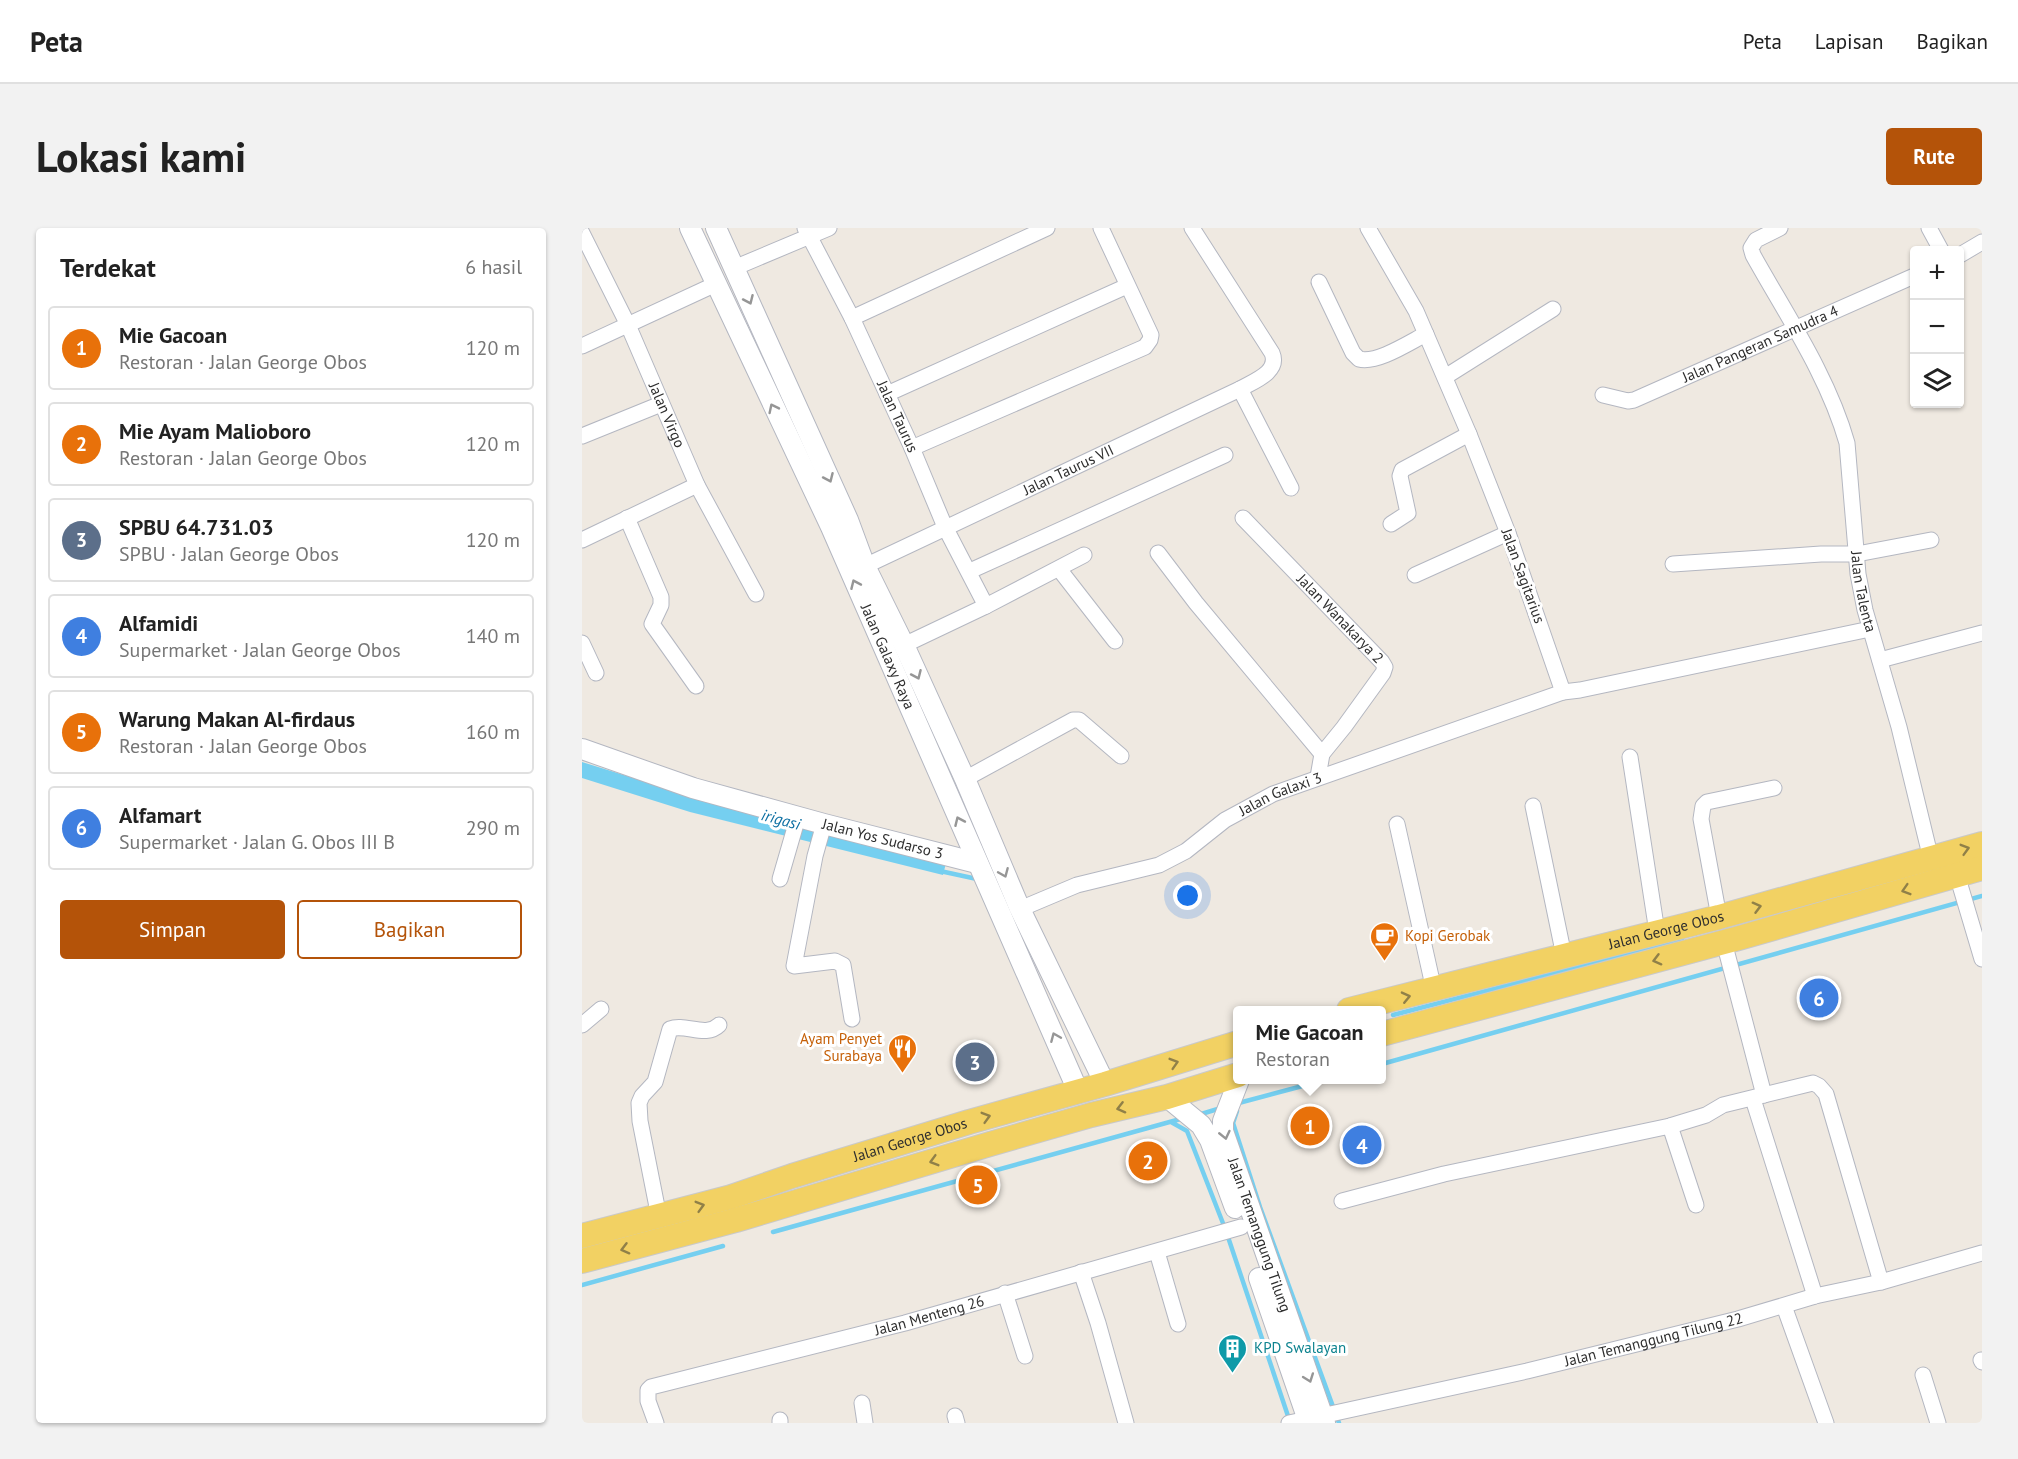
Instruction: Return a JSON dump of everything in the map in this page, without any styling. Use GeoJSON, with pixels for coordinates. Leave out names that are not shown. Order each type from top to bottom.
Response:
{"type":"FeatureCollection","features":[{"type":"Feature","properties":{"kind":"main road","name":"Jalan George Obos"},"geometry":{"type":"LineString","coordinates":[[1369,1006],[1685,926],[1982,844]]}},
{"type":"Feature","properties":{"kind":"main road","name":"Jalan George Obos"},"geometry":{"type":"LineString","coordinates":[[1386,1033],[1692,951],[1982,868]]}},
{"type":"Feature","properties":{"kind":"main road"},"geometry":{"type":"LineString","coordinates":[[1685,926],[1692,951]]}},
{"type":"Feature","properties":{"kind":"main road","name":"Jalan George Obos"},"geometry":{"type":"LineString","coordinates":[[582,1236],[731,1197],[969,1122],[1105,1084],[1233,1045]]}},
{"type":"Feature","properties":{"kind":"main road","name":"Jalan George Obos"},"geometry":{"type":"LineString","coordinates":[[582,1261],[736,1220],[1091,1115],[1167,1097],[1233,1077]]}},
{"type":"Feature","properties":{"kind":"street","name":"Jalan Galaxy Raya"},"geometry":{"type":"LineString","coordinates":[[690,228],[716,284],[839,524],[865,566],[904,645],[965,779],[1020,909],[1105,1084]]}},
{"type":"Feature","properties":{"kind":"street","name":"Jalan Galaxy Raya"},"geometry":{"type":"LineString","coordinates":[[716,228],[977,863],[1078,1091]]}},
{"type":"Feature","properties":{"kind":"street"},"geometry":{"type":"LineString","coordinates":[[734,268],[807,233],[829,228]]}},
{"type":"Feature","properties":{"kind":"street"},"geometry":{"type":"LineString","coordinates":[[852,318],[1047,228]]}},
{"type":"Feature","properties":{"kind":"street"},"geometry":{"type":"LineString","coordinates":[[912,448],[1145,347],[1151,335],[1101,228]]}},
{"type":"Feature","properties":{"kind":"street","name":"Jalan Taurus VII"},"geometry":{"type":"LineString","coordinates":[[865,566],[1240,389],[1271,370],[1274,364],[1272,352],[1225,278],[1204,250],[1192,228]]}},
{"type":"Feature","properties":{"kind":"street","name":"Jalan Sagitarius"},"geometry":{"type":"LineString","coordinates":[[1368,228],[1416,311],[1469,434],[1508,533],[1563,692]]}},
{"type":"Feature","properties":{"kind":"street","name":"Jalan Talenta"},"geometry":{"type":"LineString","coordinates":[[1780,228],[1756,240],[1751,248],[1834,405],[1847,443],[1860,583],[1870,629],[1899,727],[1931,859]]}},
{"type":"Feature","properties":{"kind":"street"},"geometry":{"type":"LineString","coordinates":[[1929,228],[1939,246]]}},
{"type":"Feature","properties":{"kind":"street","name":"Jalan Taurus"},"geometry":{"type":"LineString","coordinates":[[807,233],[852,318],[912,448],[945,527],[986,606]]}},
{"type":"Feature","properties":{"kind":"street","name":"Jalan Virgo"},"geometry":{"type":"LineString","coordinates":[[583,240],[628,325],[697,485],[756,594]]}},
{"type":"Feature","properties":{"kind":"street"},"geometry":{"type":"LineString","coordinates":[[1964,252],[1982,242]]}},
{"type":"Feature","properties":{"kind":"street","name":"Jalan Pangeran Samudra 4"},"geometry":{"type":"LineString","coordinates":[[1603,395],[1628,401],[1634,400],[1910,278]]}},
{"type":"Feature","properties":{"kind":"street"},"geometry":{"type":"LineString","coordinates":[[1319,282],[1353,353],[1359,359],[1372,359],[1426,334]]}},
{"type":"Feature","properties":{"kind":"street"},"geometry":{"type":"LineString","coordinates":[[582,346],[716,284]]}},
{"type":"Feature","properties":{"kind":"street"},"geometry":{"type":"LineString","coordinates":[[887,394],[1127,286]]}},
{"type":"Feature","properties":{"kind":"street"},"geometry":{"type":"LineString","coordinates":[[1445,378],[1554,309]]}},
{"type":"Feature","properties":{"kind":"street"},"geometry":{"type":"LineString","coordinates":[[1240,389],[1291,488]]}},
{"type":"Feature","properties":{"kind":"street"},"geometry":{"type":"LineString","coordinates":[[582,436],[661,404]]}},
{"type":"Feature","properties":{"kind":"street"},"geometry":{"type":"LineString","coordinates":[[1391,524],[1408,513],[1400,476],[1402,471],[1469,434]]}},
{"type":"Feature","properties":{"kind":"street"},"geometry":{"type":"LineString","coordinates":[[969,571],[1225,455]]}},
{"type":"Feature","properties":{"kind":"street"},"geometry":{"type":"LineString","coordinates":[[582,540],[697,485]]}},
{"type":"Feature","properties":{"kind":"street"},"geometry":{"type":"LineString","coordinates":[[627,518],[661,597],[662,605],[652,624],[696,686]]}},
{"type":"Feature","properties":{"kind":"street","name":"Jalan Wanakarya 2"},"geometry":{"type":"LineString","coordinates":[[1243,518],[1385,667],[1344,727],[1322,754]]}},
{"type":"Feature","properties":{"kind":"street"},"geometry":{"type":"LineString","coordinates":[[1415,576],[1508,533]]}},
{"type":"Feature","properties":{"kind":"street"},"geometry":{"type":"LineString","coordinates":[[1673,564],[1821,554],[1857,554],[1932,540]]}},
{"type":"Feature","properties":{"kind":"street","name":"Jalan Galaxi 3"},"geometry":{"type":"LineString","coordinates":[[1020,909],[1077,885],[1159,865],[1186,851],[1225,820],[1273,794],[1318,777],[1322,754],[1196,603],[1158,553]]}},
{"type":"Feature","properties":{"kind":"street"},"geometry":{"type":"LineString","coordinates":[[904,645],[1084,555]]}},
{"type":"Feature","properties":{"kind":"street"},"geometry":{"type":"LineString","coordinates":[[1059,569],[1115,641]]}},
{"type":"Feature","properties":{"kind":"street"},"geometry":{"type":"LineString","coordinates":[[1318,777],[1563,692],[1870,629]]}},
{"type":"Feature","properties":{"kind":"street"},"geometry":{"type":"LineString","coordinates":[[1880,660],[1982,633]]}},
{"type":"Feature","properties":{"kind":"street"},"geometry":{"type":"LineString","coordinates":[[582,644],[596,674]]}},
{"type":"Feature","properties":{"kind":"street"},"geometry":{"type":"LineString","coordinates":[[965,779],[1072,720],[1079,720],[1121,756]]}},
{"type":"Feature","properties":{"kind":"street","name":"Jalan Yos Sudarso 3"},"geometry":{"type":"LineString","coordinates":[[582,749],[796,825],[977,863]]}},
{"type":"Feature","properties":{"kind":"street"},"geometry":{"type":"LineString","coordinates":[[1630,757],[1657,932]]}},
{"type":"Feature","properties":{"kind":"street"},"geometry":{"type":"LineString","coordinates":[[1719,917],[1701,819],[1703,806],[1707,802],[1774,788]]}},
{"type":"Feature","properties":{"kind":"street"},"geometry":{"type":"LineString","coordinates":[[1533,806],[1564,956]]}},
{"type":"Feature","properties":{"kind":"street"},"geometry":{"type":"LineString","coordinates":[[1397,824],[1434,990]]}},
{"type":"Feature","properties":{"kind":"street"},"geometry":{"type":"LineString","coordinates":[[780,879],[796,825]]}},
{"type":"Feature","properties":{"kind":"street"},"geometry":{"type":"LineString","coordinates":[[822,831],[794,966],[835,961],[843,964],[852,1019]]}},
{"type":"Feature","properties":{"kind":"street"},"geometry":{"type":"LineString","coordinates":[[1957,875],[1982,959]]}},
{"type":"Feature","properties":{"kind":"street"},"geometry":{"type":"LineString","coordinates":[[1724,942],[1759,1097],[1815,1296]]}},
{"type":"Feature","properties":{"kind":"street"},"geometry":{"type":"LineString","coordinates":[[582,1025],[601,1010]]}},
{"type":"Feature","properties":{"kind":"street"},"geometry":{"type":"LineString","coordinates":[[659,1217],[640,1121],[641,1098],[655,1082],[670,1029],[678,1027],[704,1031],[716,1029],[719,1025]]}},
{"type":"Feature","properties":{"kind":"street"},"geometry":{"type":"LineString","coordinates":[[1342,1202],[1443,1174],[1670,1126],[1706,1115],[1723,1106],[1813,1083],[1823,1089],[1881,1282]]}},
{"type":"Feature","properties":{"kind":"street","name":"Jalan Temanggung Tilung"},"geometry":{"type":"LineString","coordinates":[[1237,1084],[1223,1121],[1223,1131],[1311,1421]]}},
{"type":"Feature","properties":{"kind":"street"},"geometry":{"type":"LineString","coordinates":[[1167,1097],[1195,1119],[1210,1140],[1311,1421]]}},
{"type":"Feature","properties":{"kind":"street"},"geometry":{"type":"LineString","coordinates":[[1670,1126],[1696,1205]]}},
{"type":"Feature","properties":{"kind":"street","name":"Jalan Menteng 26"},"geometry":{"type":"LineString","coordinates":[[656,1423],[648,1401],[648,1390],[651,1387],[905,1323],[1242,1227]]}},
{"type":"Feature","properties":{"kind":"street"},"geometry":{"type":"LineString","coordinates":[[1157,1252],[1178,1324]]}},
{"type":"Feature","properties":{"kind":"street","name":"Jalan Temanggung Tilung 22"},"geometry":{"type":"LineString","coordinates":[[1311,1421],[1527,1371],[1785,1306],[1815,1296],[1881,1282],[1982,1253]]}},
{"type":"Feature","properties":{"kind":"street"},"geometry":{"type":"LineString","coordinates":[[1081,1272],[1126,1423]]}},
{"type":"Feature","properties":{"kind":"street"},"geometry":{"type":"LineString","coordinates":[[1005,1293],[1025,1356]]}},
{"type":"Feature","properties":{"kind":"street"},"geometry":{"type":"LineString","coordinates":[[1785,1306],[1826,1423]]}},
{"type":"Feature","properties":{"kind":"street"},"geometry":{"type":"LineString","coordinates":[[1923,1375],[1938,1423]]}},
{"type":"Feature","properties":{"kind":"street"},"geometry":{"type":"LineString","coordinates":[[862,1403],[865,1423]]}},
{"type":"Feature","properties":{"kind":"water"},"geometry":{"type":"Polygon","coordinates":[[[582,762],[727,807],[840,838],[946,863],[943,875],[690,812],[582,778],[582,762]]]}},
{"type":"Feature","properties":{"kind":"waterway","name":"irigasi"},"geometry":{"type":"LineString","coordinates":[[940,871],[977,879]]}},
{"type":"Feature","properties":{"kind":"waterway"},"geometry":{"type":"LineString","coordinates":[[1386,1063],[1982,896]]}},
{"type":"Feature","properties":{"kind":"waterway"},"geometry":{"type":"LineString","coordinates":[[1393,1015],[1682,940]]}},
{"type":"Feature","properties":{"kind":"waterway"},"geometry":{"type":"LineString","coordinates":[[1235,1104],[1310,1084]]}},
{"type":"Feature","properties":{"kind":"waterway"},"geometry":{"type":"LineString","coordinates":[[1198,1115],[1221,1108]]}},
{"type":"Feature","properties":{"kind":"waterway"},"geometry":{"type":"LineString","coordinates":[[1237,1111],[1233,1123],[1260,1207],[1339,1423]]}},
{"type":"Feature","properties":{"kind":"waterway"},"geometry":{"type":"LineString","coordinates":[[773,1232],[1184,1118]]}},
{"type":"Feature","properties":{"kind":"waterway"},"geometry":{"type":"LineString","coordinates":[[1171,1122],[1187,1131],[1226,1231],[1289,1419]]}},
{"type":"Feature","properties":{"kind":"waterway"},"geometry":{"type":"LineString","coordinates":[[582,1285],[723,1246]]}},
{"type":"Feature","properties":{"kind":"place","name":"Kopi Gerobak"},"geometry":{"type":"Point","coordinates":[1384,962]}},
{"type":"Feature","properties":{"kind":"place","name":"Alfamart"},"geometry":{"type":"Point","coordinates":[1819,998]}},
{"type":"Feature","properties":{"kind":"place","name":"SPBU 64.731.03"},"geometry":{"type":"Point","coordinates":[975,1062]}},
{"type":"Feature","properties":{"kind":"place","name":"Ayam Penyet Surabaya"},"geometry":{"type":"Point","coordinates":[903,1074]}},
{"type":"Feature","properties":{"kind":"place","name":"Mie Gacoan"},"geometry":{"type":"Point","coordinates":[1310,1126]}},
{"type":"Feature","properties":{"kind":"place","name":"Alfamidi"},"geometry":{"type":"Point","coordinates":[1362,1145]}},
{"type":"Feature","properties":{"kind":"place","name":"Mie Ayam Malioboro"},"geometry":{"type":"Point","coordinates":[1148,1161]}},
{"type":"Feature","properties":{"kind":"place","name":"Warung Makan Al-firdaus"},"geometry":{"type":"Point","coordinates":[978,1185]}},
{"type":"Feature","properties":{"kind":"place","name":"KPD Swalayan"},"geometry":{"type":"Point","coordinates":[1233,1374]}}]}
